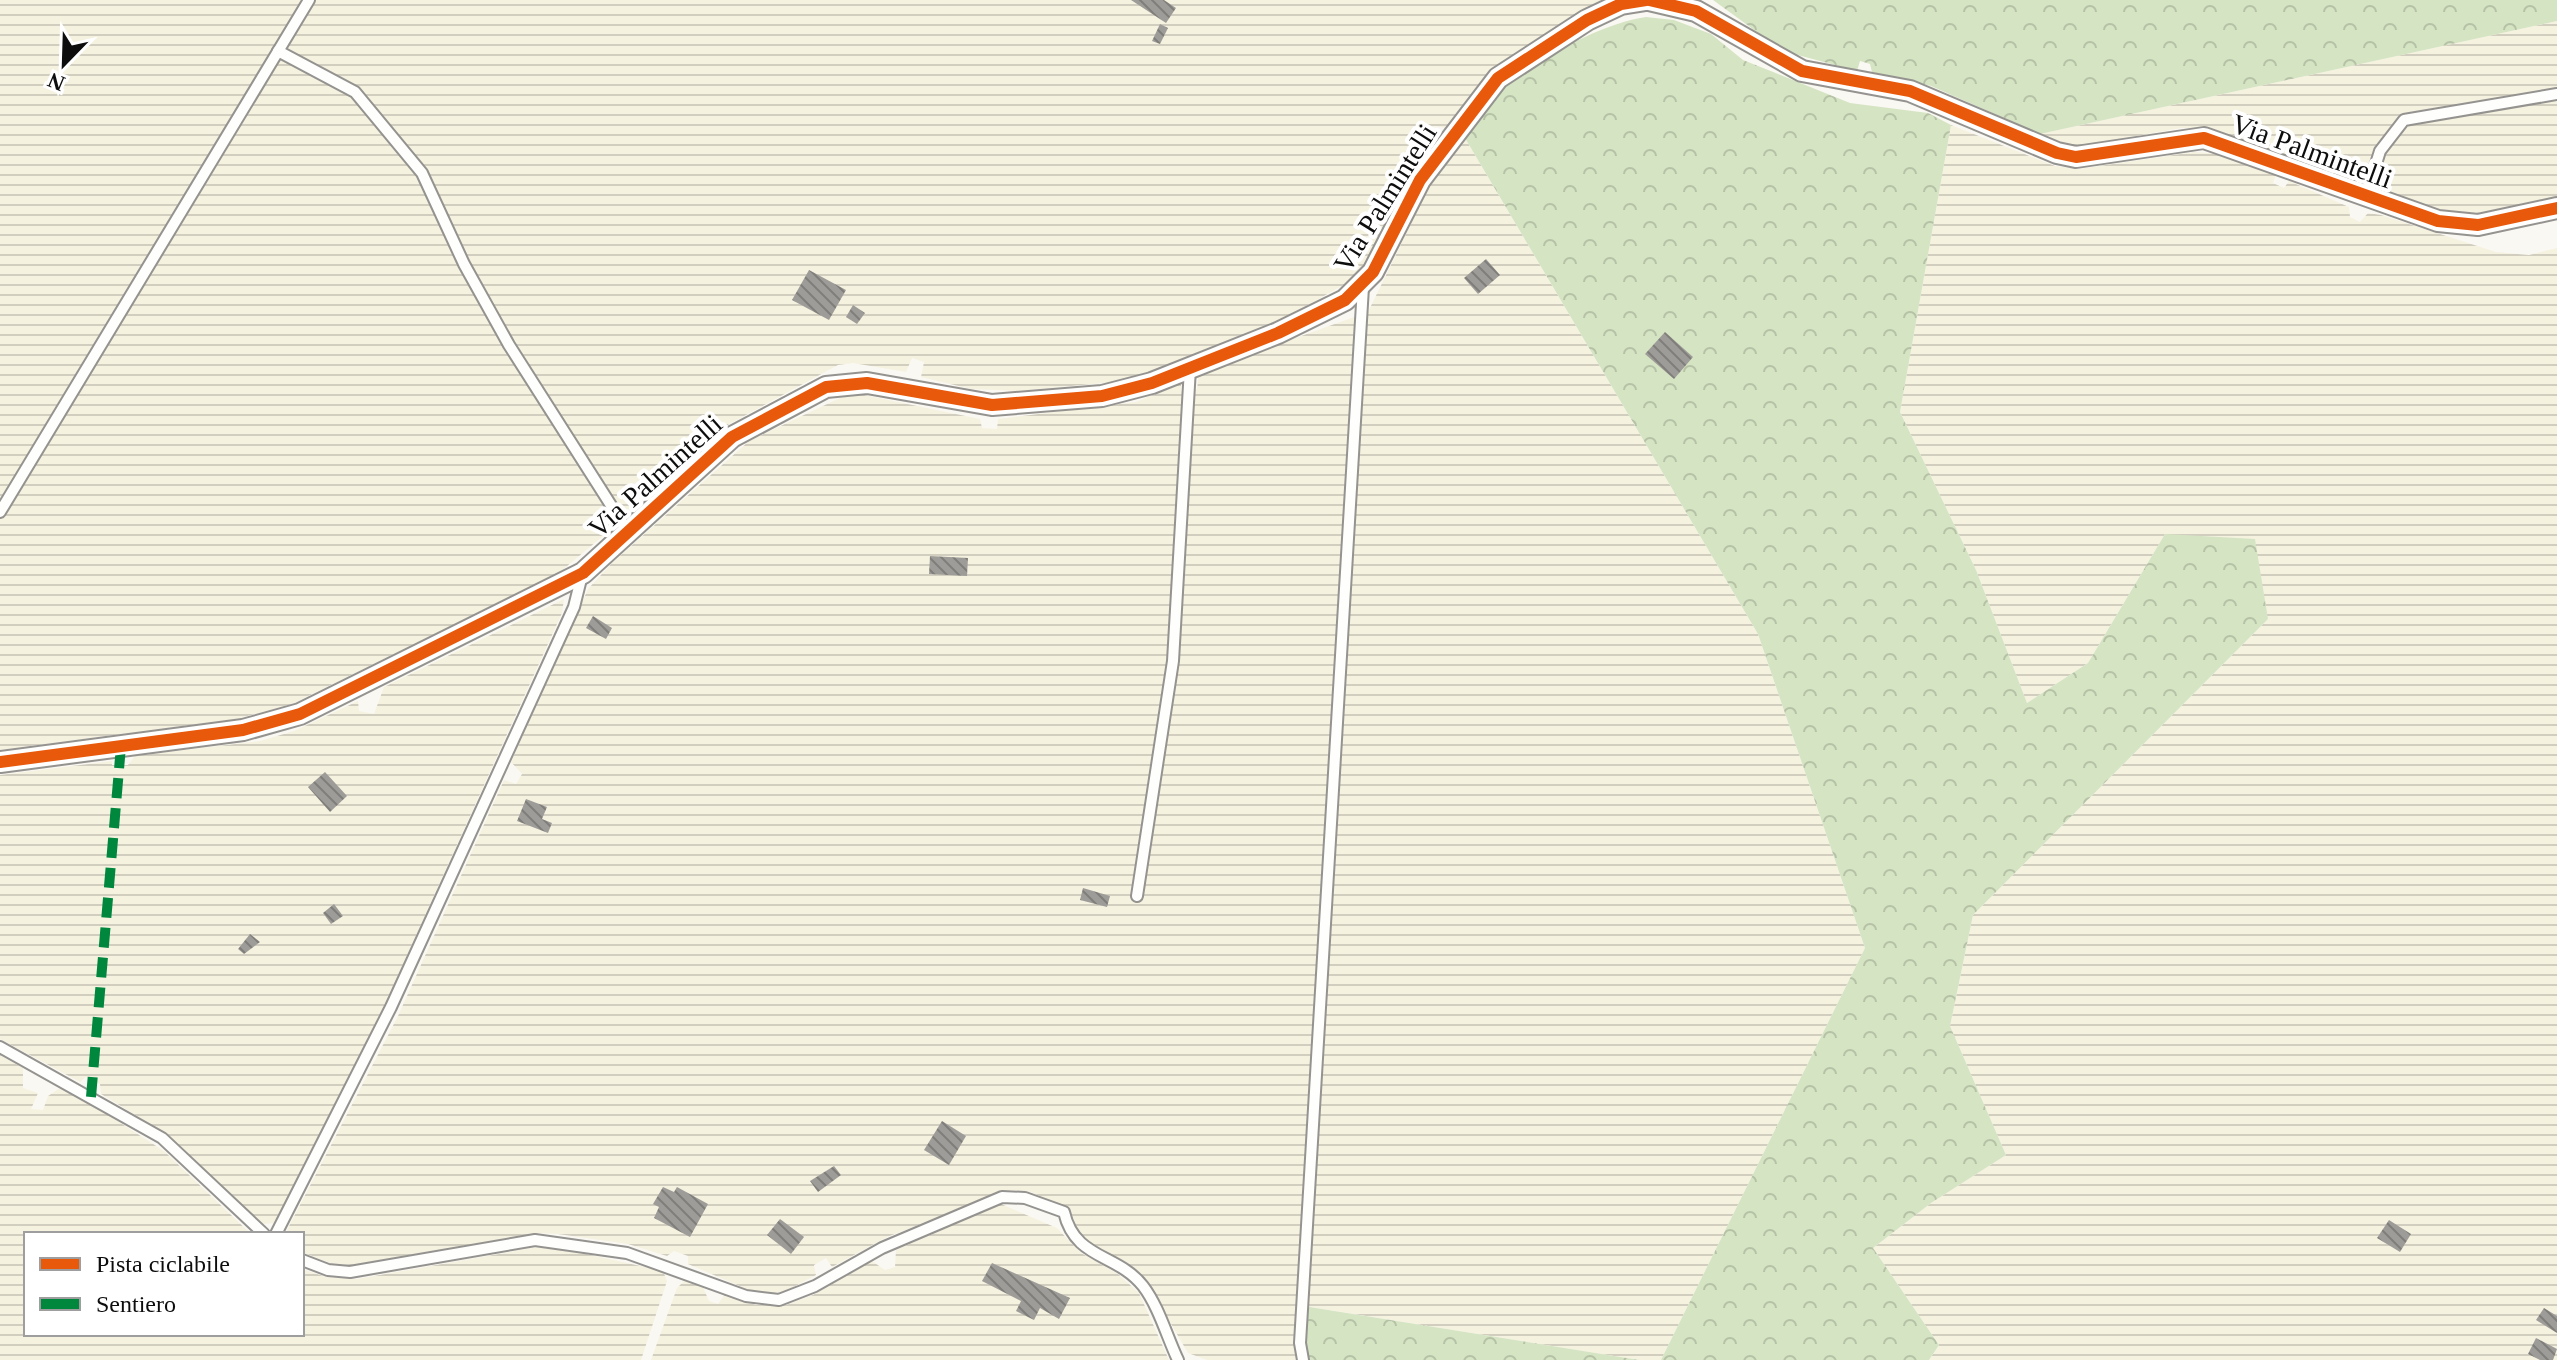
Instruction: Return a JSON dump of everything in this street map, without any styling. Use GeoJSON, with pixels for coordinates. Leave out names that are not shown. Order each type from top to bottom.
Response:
{"type":"FeatureCollection","features":[{"type":"Feature","properties":{"kind":"street","name":"Via Palmintelli"},"geometry":{"type":"LineString","coordinates":[[0,762],[274,724],[314,708],[583,573],[732,437],[826,387],[867,383],[992,405],[1102,396],[1152,383],[1278,333],[1345,300],[1363,285],[1373,272],[1420,180],[1498,78],[1587,20],[1621,4],[1647,0],[1690,5],[1802,71],[1910,91],[2057,153],[2076,157],[2204,138],[2457,225],[2478,225],[2557,208]]}},
{"type":"Feature","properties":{"kind":"lane"},"geometry":{"type":"LineString","coordinates":[[0,512],[309,0]]}},
{"type":"Feature","properties":{"kind":"lane"},"geometry":{"type":"LineString","coordinates":[[278,51],[355,92],[422,173],[464,264],[509,345],[628,532]]}},
{"type":"Feature","properties":{"kind":"lane"},"geometry":{"type":"LineString","coordinates":[[2366,196],[2380,151],[2404,120],[2557,94]]}},
{"type":"Feature","properties":{"kind":"lane"},"geometry":{"type":"LineString","coordinates":[[1303,1360],[1300,1343],[1317,1026],[1363,285]]}},
{"type":"Feature","properties":{"kind":"lane"},"geometry":{"type":"LineString","coordinates":[[1137,896],[1173,661],[1190,368]]}},
{"type":"Feature","properties":{"kind":"lane"},"geometry":{"type":"LineString","coordinates":[[277,1232],[398,993],[574,607],[583,573]]}},
{"type":"Feature","properties":{"kind":"lane"},"geometry":{"type":"LineString","coordinates":[[0,1047],[162,1138],[262,1232]]}},
{"type":"Feature","properties":{"kind":"lane"},"geometry":{"type":"LineString","coordinates":[[304,1261],[328,1270],[365,1271],[535,1240],[553,1240],[627,1253],[746,1296],[779,1300],[815,1286],[882,1248],[1002,1197],[1025,1198],[1064,1212],[1068,1229],[1076,1241],[1135,1277],[1145,1289],[1178,1360]]}},
{"type":"Feature","properties":{"kind":"shaded area"},"geometry":{"type":"Polygon","coordinates":[[[0,0],[1610,0],[1531,42],[1471,94],[1446,128],[1434,126],[1425,139],[1428,148],[1399,192],[1366,264],[1356,278],[1272,325],[1124,381],[1018,391],[971,389],[921,377],[924,362],[912,358],[906,372],[853,363],[838,365],[720,429],[627,513],[624,507],[609,519],[615,526],[560,572],[292,704],[236,719],[0,750],[0,0]]]}},
{"type":"Feature","properties":{"kind":"shaded area"},"geometry":{"type":"Polygon","coordinates":[[[2557,21],[2557,200],[2483,216],[2437,212],[2377,193],[2374,187],[2362,182],[2359,185],[2203,128],[2181,128],[2075,147],[2040,134],[2557,21]]]}},
{"type":"Feature","properties":{"kind":"shaded area"},"geometry":{"type":"Polygon","coordinates":[[[1951,125],[2055,166],[2079,169],[2194,152],[2223,154],[2276,175],[2273,183],[2284,188],[2289,181],[2349,207],[2350,217],[2360,222],[2368,213],[2381,215],[2496,252],[2529,255],[2557,248],[2557,1360],[1929,1360],[1939,1345],[1873,1248],[1931,1203],[2006,1155],[1950,1026],[1973,915],[2268,619],[2165,534],[2088,663],[2027,703],[1976,570],[1900,412],[1951,125]]]}},
{"type":"Feature","properties":{"kind":"shaded area"},"geometry":{"type":"Polygon","coordinates":[[[1465,138],[1758,634],[1865,948],[1661,1360],[1639,1360],[1298,1305],[1301,1360],[1207,1360],[1188,1353],[1143,1276],[1081,1238],[1070,1210],[1031,1192],[1011,1190],[887,1237],[832,1267],[826,1258],[814,1265],[816,1275],[786,1291],[768,1294],[749,1290],[688,1264],[688,1256],[674,1251],[667,1256],[628,1244],[558,1234],[538,1233],[351,1265],[330,1263],[304,1253],[304,1232],[287,1230],[398,1016],[504,780],[516,784],[522,774],[511,762],[588,589],[612,563],[749,441],[842,397],[864,395],[980,419],[982,428],[997,429],[998,419],[1136,402],[1181,383],[1181,391],[1197,389],[1199,373],[1368,312],[1431,183],[1465,138]]]}},
{"type":"Feature","properties":{"kind":"shaded area"},"geometry":{"type":"Polygon","coordinates":[[[564,599],[562,613],[384,1006],[275,1223],[262,1224],[165,1133],[101,1094],[100,1084],[86,1077],[80,1082],[0,1039],[0,775],[112,761],[112,765],[128,765],[135,756],[260,741],[294,731],[358,701],[359,711],[374,714],[384,687],[564,599]]]}},
{"type":"Feature","properties":{"kind":"shaded area"},"geometry":{"type":"Polygon","coordinates":[[[0,1055],[23,1068],[23,1088],[38,1093],[31,1109],[43,1110],[48,1096],[63,1086],[164,1151],[249,1232],[24,1232],[24,1336],[304,1336],[304,1270],[326,1277],[357,1279],[538,1247],[555,1247],[663,1271],[667,1281],[641,1360],[0,1360],[0,1055]]]}},
{"type":"Feature","properties":{"kind":"shaded area"},"geometry":{"type":"Polygon","coordinates":[[[1001,1204],[1057,1228],[1081,1253],[1118,1274],[1139,1293],[1169,1360],[651,1360],[677,1288],[684,1281],[703,1287],[709,1301],[718,1304],[725,1294],[756,1305],[786,1305],[813,1295],[872,1261],[885,1270],[895,1267],[896,1250],[1001,1204]]]}},
{"type":"Feature","properties":{"kind":"green space"},"geometry":{"type":"Polygon","coordinates":[[[1713,0],[2557,0],[2557,21],[2040,134],[1931,86],[1872,72],[1870,64],[1860,61],[1857,71],[1783,51],[1713,0]]]}},
{"type":"Feature","properties":{"kind":"green space"},"geometry":{"type":"Polygon","coordinates":[[[1646,17],[1674,20],[1711,34],[1743,60],[1850,103],[1928,113],[1951,125],[1900,412],[1976,570],[2027,703],[2088,663],[2165,534],[2255,539],[2268,619],[1973,915],[1950,1026],[2006,1155],[1931,1203],[1873,1248],[1939,1345],[1929,1360],[1661,1360],[1865,948],[1758,634],[1465,138],[1490,101],[1526,71],[1586,36],[1646,17]]]}},
{"type":"Feature","properties":{"kind":"green space"},"geometry":{"type":"Polygon","coordinates":[[[1297,1305],[1639,1360],[1301,1360],[1297,1305]]]}},
{"type":"Feature","properties":{"kind":"building"},"geometry":{"type":"Polygon","coordinates":[[[1131,0],[1164,0],[1176,8],[1166,23],[1131,0]]]}},
{"type":"Feature","properties":{"kind":"building"},"geometry":{"type":"Polygon","coordinates":[[[1160,24],[1168,28],[1160,44],[1152,41],[1160,24]]]}},
{"type":"Feature","properties":{"kind":"building"},"geometry":{"type":"Polygon","coordinates":[[[1486,259],[1500,275],[1478,294],[1464,278],[1486,259]]]}},
{"type":"Feature","properties":{"kind":"building"},"geometry":{"type":"Polygon","coordinates":[[[809,270],[846,290],[829,320],[792,300],[809,270]]]}},
{"type":"Feature","properties":{"kind":"building"},"geometry":{"type":"Polygon","coordinates":[[[853,305],[865,313],[857,324],[846,317],[853,305]]]}},
{"type":"Feature","properties":{"kind":"building"},"geometry":{"type":"Polygon","coordinates":[[[1665,332],[1693,357],[1674,379],[1645,354],[1665,332]]]}},
{"type":"Feature","properties":{"kind":"building"},"geometry":{"type":"Polygon","coordinates":[[[930,556],[968,558],[967,576],[929,574],[930,556]]]}},
{"type":"Feature","properties":{"kind":"building"},"geometry":{"type":"Polygon","coordinates":[[[593,616],[612,628],[606,639],[586,628],[593,616]]]}},
{"type":"Feature","properties":{"kind":"building"},"geometry":{"type":"Polygon","coordinates":[[[325,772],[347,796],[330,812],[308,787],[325,772]]]}},
{"type":"Feature","properties":{"kind":"building"},"geometry":{"type":"Polygon","coordinates":[[[526,799],[547,807],[542,819],[552,823],[548,833],[517,821],[526,799]]]}},
{"type":"Feature","properties":{"kind":"building"},"geometry":{"type":"Polygon","coordinates":[[[1083,888],[1110,896],[1107,907],[1080,900],[1083,888]]]}},
{"type":"Feature","properties":{"kind":"building"},"geometry":{"type":"Polygon","coordinates":[[[334,904],[343,916],[331,924],[323,913],[334,904]]]}},
{"type":"Feature","properties":{"kind":"building"},"geometry":{"type":"Polygon","coordinates":[[[250,934],[260,942],[244,954],[238,949],[250,934]]]}},
{"type":"Feature","properties":{"kind":"building"},"geometry":{"type":"Polygon","coordinates":[[[942,1121],[966,1136],[949,1165],[924,1150],[942,1121]]]}},
{"type":"Feature","properties":{"kind":"building"},"geometry":{"type":"Polygon","coordinates":[[[834,1166],[841,1175],[818,1192],[810,1181],[834,1166]]]}},
{"type":"Feature","properties":{"kind":"building"},"geometry":{"type":"Polygon","coordinates":[[[663,1187],[674,1192],[677,1187],[708,1204],[690,1237],[654,1218],[659,1207],[653,1204],[663,1187]]]}},
{"type":"Feature","properties":{"kind":"building"},"geometry":{"type":"Polygon","coordinates":[[[780,1219],[804,1237],[791,1254],[767,1235],[780,1219]]]}},
{"type":"Feature","properties":{"kind":"building"},"geometry":{"type":"Polygon","coordinates":[[[2389,1220],[2411,1234],[2400,1252],[2377,1238],[2389,1220]]]}},
{"type":"Feature","properties":{"kind":"building"},"geometry":{"type":"Polygon","coordinates":[[[992,1263],[1070,1298],[1059,1319],[1040,1308],[1034,1320],[1016,1311],[1021,1301],[982,1281],[992,1263]]]}},
{"type":"Feature","properties":{"kind":"building"},"geometry":{"type":"Polygon","coordinates":[[[2544,1308],[2557,1316],[2557,1333],[2536,1320],[2544,1308]]]}},
{"type":"Feature","properties":{"kind":"building"},"geometry":{"type":"Polygon","coordinates":[[[2536,1338],[2557,1349],[2553,1360],[2540,1360],[2528,1354],[2536,1338]]]}},
{"type":"Feature","properties":{"kind":"marked path"},"geometry":{"type":"LineString","coordinates":[[91,1097],[121,746]]}},
{"type":"Feature","properties":{"kind":"cycle path"},"geometry":{"type":"LineString","coordinates":[[0,762],[243,730],[300,714],[583,573],[732,437],[826,387],[867,383],[992,405],[1102,396],[1152,383],[1278,333],[1345,300],[1373,272],[1420,180],[1498,78],[1587,20],[1621,4],[1646,0]]}},
{"type":"Feature","properties":{"kind":"cycle path"},"geometry":{"type":"LineString","coordinates":[[1649,0],[1696,11],[1802,71],[1910,91],[2057,153],[2076,157],[2204,138],[2438,221],[2478,225],[2557,208]]}}]}
